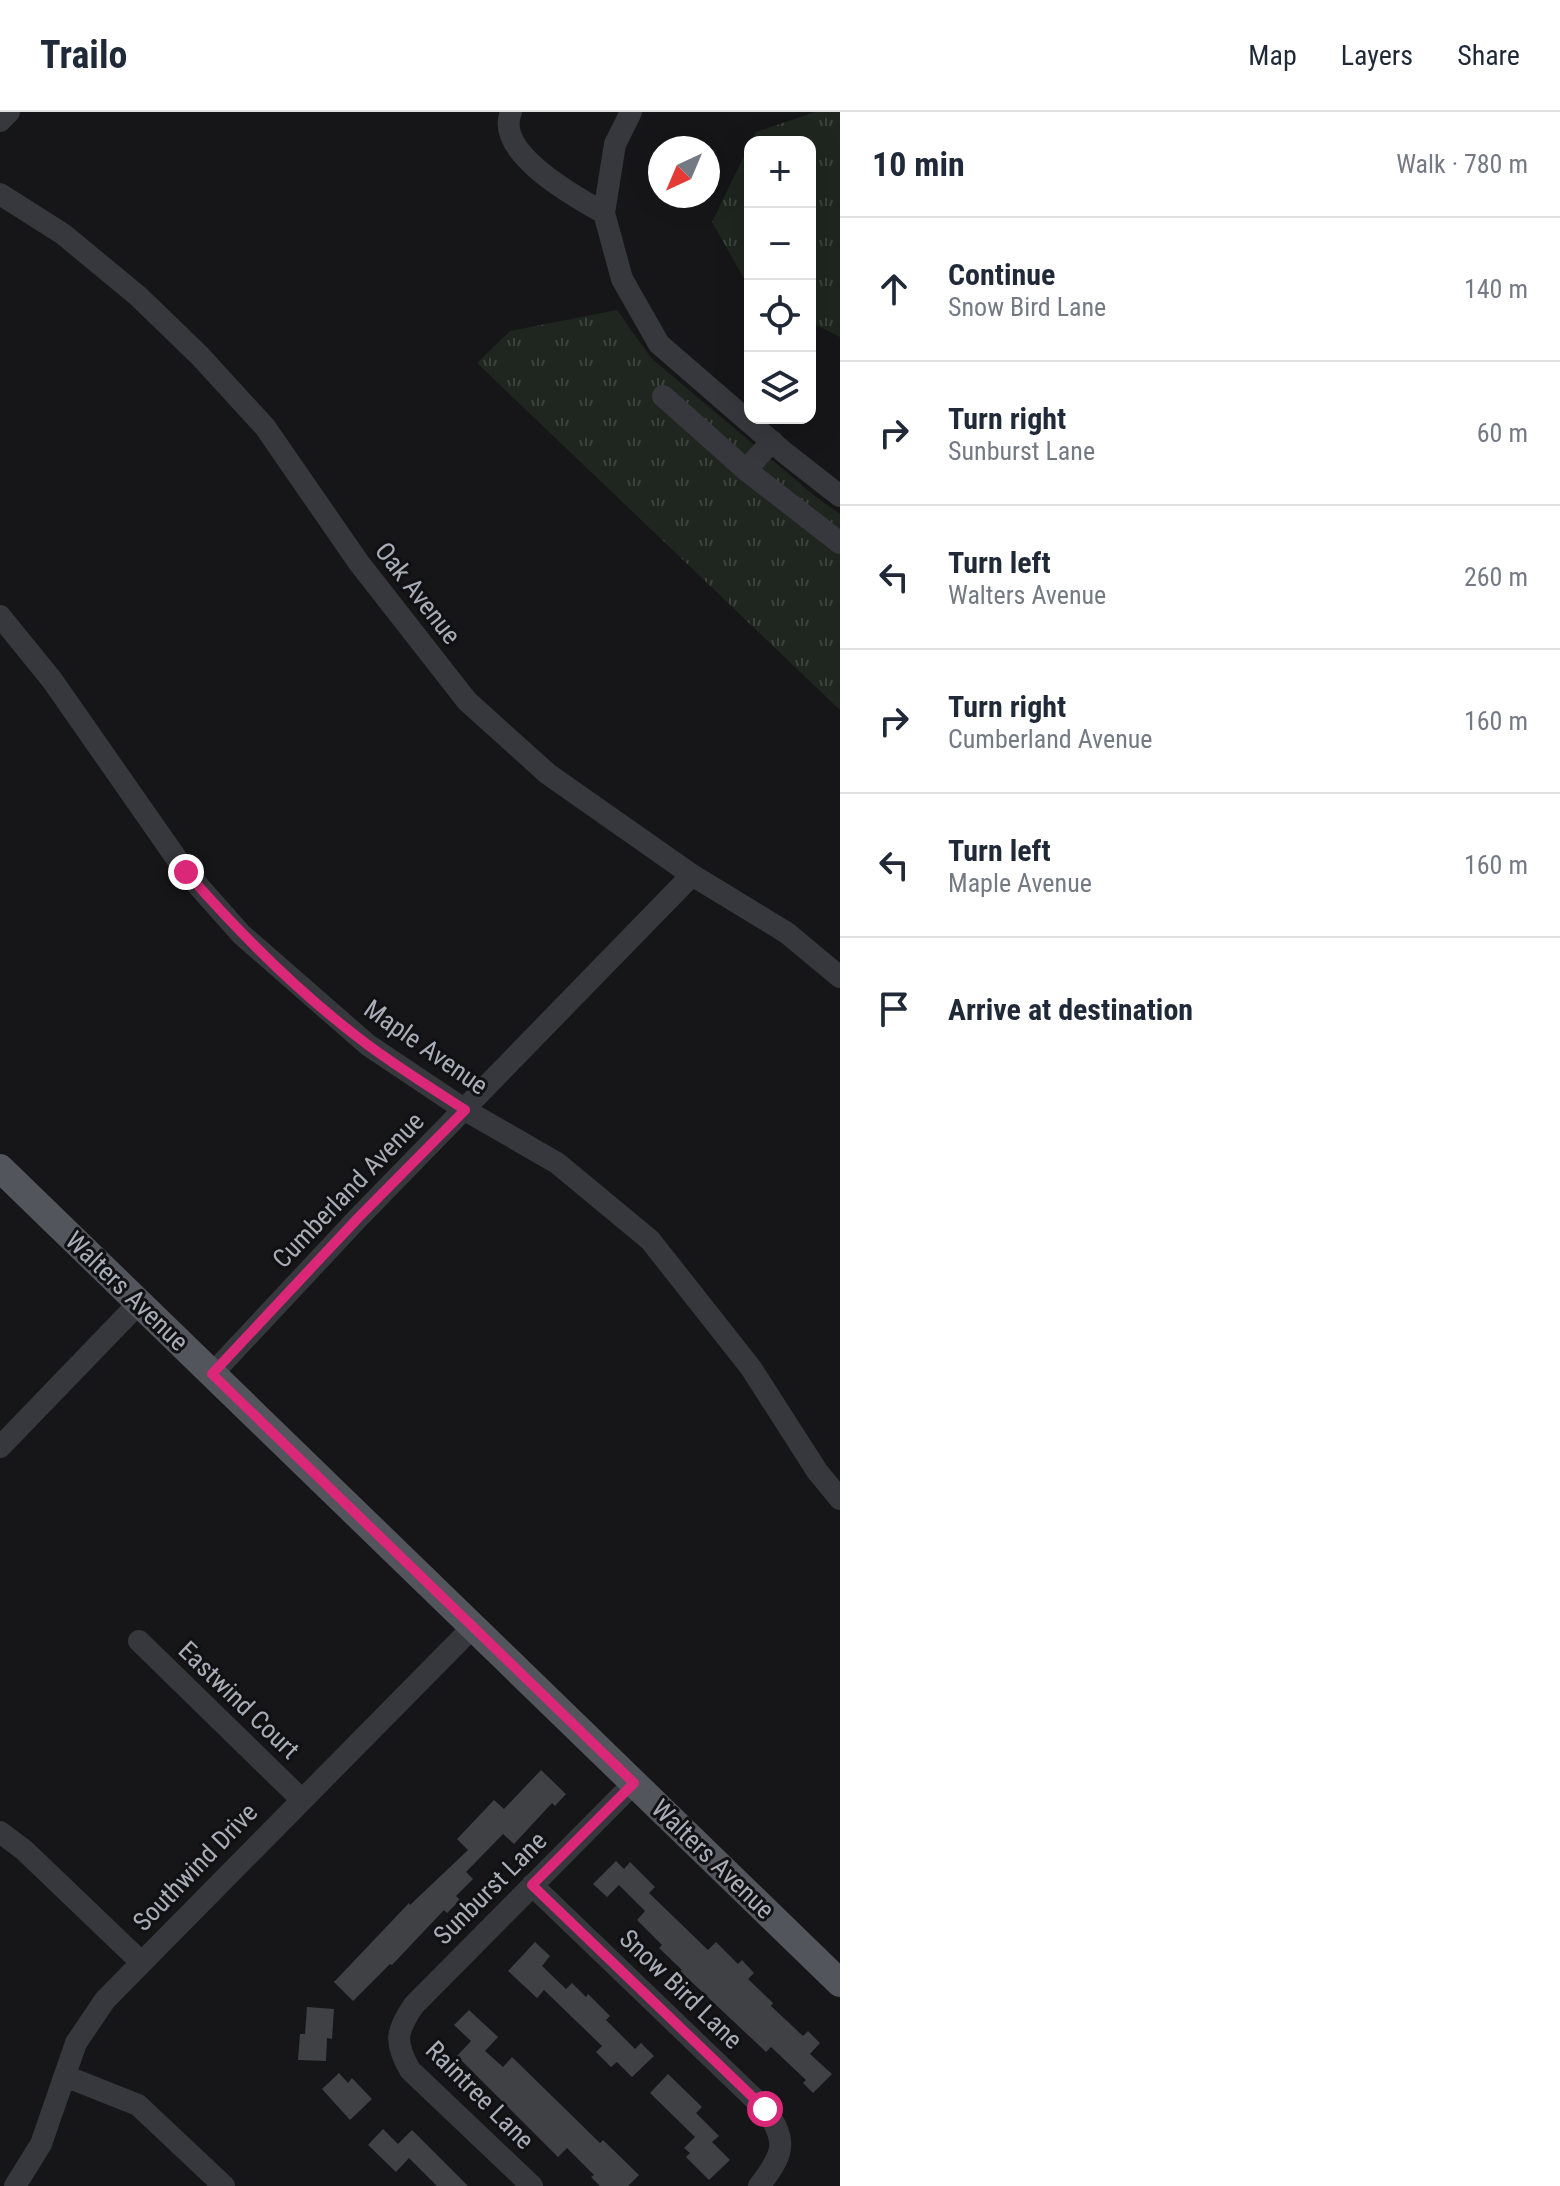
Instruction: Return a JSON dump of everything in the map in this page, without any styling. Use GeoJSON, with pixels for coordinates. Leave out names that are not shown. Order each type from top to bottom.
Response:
{"type":"FeatureCollection","features":[{"type":"Feature","properties":{"kind":"main road","name":"Walters Avenue"},"geometry":{"type":"LineString","coordinates":[[0,1168],[840,1983]]}},
{"type":"Feature","properties":{"kind":"street"},"geometry":{"type":"LineString","coordinates":[[0,121],[9,112]]}},
{"type":"Feature","properties":{"kind":"street"},"geometry":{"type":"LineString","coordinates":[[511,112],[507,121],[513,143],[555,186],[604,213]]}},
{"type":"Feature","properties":{"kind":"street"},"geometry":{"type":"LineString","coordinates":[[631,112],[615,144],[604,213],[622,279],[659,344],[840,496]]}},
{"type":"Feature","properties":{"kind":"street","name":"Oak Avenue"},"geometry":{"type":"LineString","coordinates":[[0,194],[63,234],[138,296],[200,356],[265,427],[359,563],[467,701],[548,774],[692,875],[787,933],[840,977]]}},
{"type":"Feature","properties":{"kind":"street"},"geometry":{"type":"LineString","coordinates":[[663,396],[746,470],[840,543]]}},
{"type":"Feature","properties":{"kind":"street"},"geometry":{"type":"LineString","coordinates":[[746,470],[772,441]]}},
{"type":"Feature","properties":{"kind":"street","name":"Maple Avenue"},"geometry":{"type":"LineString","coordinates":[[0,616],[52,680],[186,872],[242,935],[368,1045],[465,1110],[557,1163],[650,1240],[751,1368],[817,1471],[840,1499]]}},
{"type":"Feature","properties":{"kind":"street","name":"Cumberland Avenue"},"geometry":{"type":"LineString","coordinates":[[212,1374],[358,1218],[692,875]]}},
{"type":"Feature","properties":{"kind":"street"},"geometry":{"type":"LineString","coordinates":[[0,1447],[139,1303]]}},
{"type":"Feature","properties":{"kind":"street","name":"Southwind Drive"},"geometry":{"type":"LineString","coordinates":[[15,2186],[41,2144],[76,2043],[105,2000],[473,1627]]}},
{"type":"Feature","properties":{"kind":"street","name":"Eastwind Court"},"geometry":{"type":"LineString","coordinates":[[139,1641],[301,1799]]}},
{"type":"Feature","properties":{"kind":"street","name":"Sunburst Lane"},"geometry":{"type":"LineString","coordinates":[[398,2039],[402,2022],[414,2005],[634,1783]]}},
{"type":"Feature","properties":{"kind":"street"},"geometry":{"type":"LineString","coordinates":[[0,1832],[24,1850],[141,1962]]}},
{"type":"Feature","properties":{"kind":"street","name":"Snow Bird Lane"},"geometry":{"type":"LineString","coordinates":[[532,1885],[765,2109],[776,2124],[781,2153],[759,2186]]}},
{"type":"Feature","properties":{"kind":"street","name":"Raintree Lane"},"geometry":{"type":"LineString","coordinates":[[398,2039],[401,2055],[410,2070],[532,2186]]}},
{"type":"Feature","properties":{"kind":"street"},"geometry":{"type":"LineString","coordinates":[[65,2076],[138,2105],[224,2186]]}},
{"type":"Feature","properties":{"kind":"green space"},"geometry":{"type":"Polygon","coordinates":[[[815,112],[840,112],[840,337],[816,325],[816,136],[754,136],[756,132],[815,112]]]}},
{"type":"Feature","properties":{"kind":"green space"},"geometry":{"type":"Polygon","coordinates":[[[744,156],[744,278],[712,222],[744,156]]]}},
{"type":"Feature","properties":{"kind":"green space"},"geometry":{"type":"Polygon","coordinates":[[[617,310],[651,358],[840,514],[840,710],[477,363],[510,331],[617,310]]]}},
{"type":"Feature","properties":{"kind":"building"},"geometry":{"type":"Polygon","coordinates":[[[541,1770],[566,1794],[555,1806],[552,1803],[514,1844],[503,1834],[466,1872],[473,1879],[456,1896],[460,1900],[447,1913],[444,1910],[353,2001],[334,1982],[409,1903],[468,1850],[457,1839],[494,1800],[504,1809],[541,1770]]]}},
{"type":"Feature","properties":{"kind":"building"},"geometry":{"type":"Polygon","coordinates":[[[616,1861],[624,1869],[630,1862],[655,1887],[649,1893],[708,1950],[716,1942],[738,1964],[742,1960],[754,1973],[748,1979],[773,2003],[771,2006],[803,2036],[808,2031],[820,2043],[810,2054],[832,2074],[813,2093],[803,2083],[806,2080],[771,2047],[766,2052],[680,1971],[659,1948],[662,1945],[637,1920],[645,1911],[619,1885],[607,1897],[593,1884],[616,1861]]]}},
{"type":"Feature","properties":{"kind":"building"},"geometry":{"type":"Polygon","coordinates":[[[535,1942],[550,1956],[542,1966],[566,1989],[572,1983],[586,1997],[588,1994],[610,2016],[606,2020],[635,2049],[641,2043],[654,2056],[632,2077],[617,2062],[611,2067],[596,2052],[602,2046],[544,1990],[537,1998],[508,1971],[535,1942]]]}},
{"type":"Feature","properties":{"kind":"building"},"geometry":{"type":"Polygon","coordinates":[[[307,2007],[334,2009],[332,2039],[327,2038],[326,2061],[298,2060],[300,2034],[305,2034],[307,2007]]]}},
{"type":"Feature","properties":{"kind":"building"},"geometry":{"type":"Polygon","coordinates":[[[469,2010],[498,2037],[485,2051],[503,2067],[512,2057],[600,2143],[603,2140],[639,2175],[628,2186],[600,2186],[591,2177],[594,2175],[567,2148],[558,2157],[457,2056],[471,2041],[454,2025],[469,2010]]]}},
{"type":"Feature","properties":{"kind":"building"},"geometry":{"type":"Polygon","coordinates":[[[339,2073],[348,2083],[352,2078],[372,2099],[350,2120],[322,2089],[339,2073]]]}},
{"type":"Feature","properties":{"kind":"building"},"geometry":{"type":"Polygon","coordinates":[[[668,2074],[702,2107],[696,2113],[719,2136],[712,2142],[730,2160],[709,2180],[686,2157],[690,2153],[684,2148],[695,2137],[650,2093],[668,2074]]]}},
{"type":"Feature","properties":{"kind":"building"},"geometry":{"type":"Polygon","coordinates":[[[383,2129],[398,2144],[412,2130],[468,2186],[437,2186],[409,2158],[396,2172],[368,2145],[383,2129]]]}},
{"type":"Feature","properties":{"kind":"route"},"geometry":{"type":"LineString","coordinates":[[186,872],[242,935],[304,991],[368,1045],[465,1110],[358,1218],[212,1374],[634,1783],[532,1885],[765,2109]]}}]}
